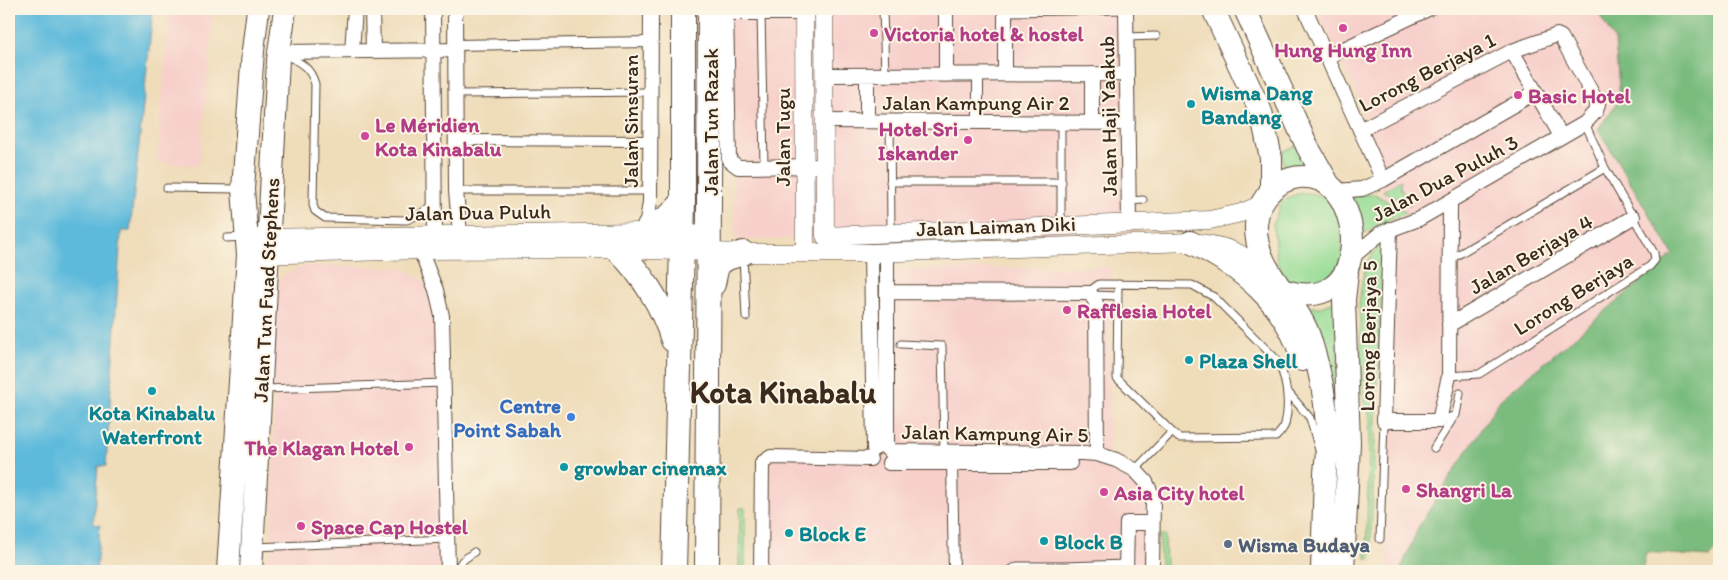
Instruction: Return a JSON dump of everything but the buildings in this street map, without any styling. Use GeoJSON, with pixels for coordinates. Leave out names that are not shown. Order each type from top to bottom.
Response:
{"type":"FeatureCollection","features":[{"type":"Feature","properties":{"kind":"highway","name":"Jalan Tun Razak"},"geometry":{"type":"LineString","coordinates":[[677,384],[680,241],[683,202],[683,9]]}},
{"type":"Feature","properties":{"kind":"highway","name":"Jalan Tun Razak"},"geometry":{"type":"LineString","coordinates":[[710,314],[710,243],[721,10]]}},
{"type":"Feature","properties":{"kind":"highway"},"geometry":{"type":"LineString","coordinates":[[644,232],[672,213],[683,202]]}},
{"type":"Feature","properties":{"kind":"highway"},"geometry":{"type":"LineString","coordinates":[[617,250],[646,281],[666,317],[673,340],[677,384],[674,571]]}},
{"type":"Feature","properties":{"kind":"highway"},"geometry":{"type":"LineString","coordinates":[[707,571],[710,314],[717,265],[727,258],[743,253]]}},
{"type":"Feature","properties":{"kind":"main road","name":"Jalan Tun Fuad Stephens"},"geometry":{"type":"LineString","coordinates":[[251,571],[261,389],[252,245],[243,189],[258,9]]}},
{"type":"Feature","properties":{"kind":"main road","name":"Jalan Tun Fuad Stephens"},"geometry":{"type":"LineString","coordinates":[[228,571],[252,245],[265,9]]}},
{"type":"Feature","properties":{"kind":"main road","name":"Jalan Tun Fuad Stephens"},"geometry":{"type":"LineString","coordinates":[[252,245],[285,9]]}},
{"type":"Feature","properties":{"kind":"main road"},"geometry":{"type":"LineString","coordinates":[[1213,9],[1261,112],[1271,158],[1265,198],[1256,225],[1260,254],[1277,284],[1296,308],[1311,342],[1328,434],[1322,571]]}},
{"type":"Feature","properties":{"kind":"main road"},"geometry":{"type":"LineString","coordinates":[[1245,9],[1307,146],[1333,188],[1349,223],[1349,265],[1344,300],[1349,443],[1343,571]]}},
{"type":"Feature","properties":{"kind":"main road"},"geometry":{"type":"LineString","coordinates":[[1265,198],[1300,178],[1314,178],[1333,188]]}},
{"type":"Feature","properties":{"kind":"main road"},"geometry":{"type":"LineString","coordinates":[[1190,242],[1231,264],[1273,305],[1294,337],[1316,412],[1328,434]]}},
{"type":"Feature","properties":{"kind":"main road"},"geometry":{"type":"LineString","coordinates":[[1277,284],[1297,294],[1312,294],[1334,285],[1349,265]]}},
{"type":"Feature","properties":{"kind":"street"},"geometry":{"type":"LineString","coordinates":[[352,51],[355,9]]}},
{"type":"Feature","properties":{"kind":"street"},"geometry":{"type":"LineString","coordinates":[[372,9],[373,51]]}},
{"type":"Feature","properties":{"kind":"street"},"geometry":{"type":"LineString","coordinates":[[433,9],[435,234]]}},
{"type":"Feature","properties":{"kind":"street"},"geometry":{"type":"LineString","coordinates":[[455,9],[456,191],[460,234]]}},
{"type":"Feature","properties":{"kind":"street","name":"Jalan Sinsuran"},"geometry":{"type":"LineString","coordinates":[[644,232],[649,214],[650,191],[651,9]]}},
{"type":"Feature","properties":{"kind":"street","name":"Jalan Tugu"},"geometry":{"type":"LineString","coordinates":[[824,9],[825,236],[836,236]]}},
{"type":"Feature","properties":{"kind":"street"},"geometry":{"type":"LineString","coordinates":[[946,9],[946,75]]}},
{"type":"Feature","properties":{"kind":"street","name":"Jalan Haji Yaakub"},"geometry":{"type":"LineString","coordinates":[[1126,9],[1128,123],[1136,200],[1129,223]]}},
{"type":"Feature","properties":{"kind":"street"},"geometry":{"type":"LineString","coordinates":[[1305,9],[1382,180]]}},
{"type":"Feature","properties":{"kind":"street"},"geometry":{"type":"LineString","coordinates":[[1327,58],[1428,9]]}},
{"type":"Feature","properties":{"kind":"street"},"geometry":{"type":"LineString","coordinates":[[804,11],[721,10],[728,158],[733,165],[738,166],[825,166]]}},
{"type":"Feature","properties":{"kind":"street"},"geometry":{"type":"LineString","coordinates":[[1005,10],[1005,74]]}},
{"type":"Feature","properties":{"kind":"street","name":"Jalan Tugu"},"geometry":{"type":"LineString","coordinates":[[804,11],[805,245],[807,250],[820,254]]}},
{"type":"Feature","properties":{"kind":"street","name":"Lorong Berjaya 1"},"geometry":{"type":"LineString","coordinates":[[1360,130],[1512,52],[1550,36],[1557,35],[1561,37],[1596,96],[1598,104],[1596,111],[1585,123]]}},
{"type":"Feature","properties":{"kind":"street"},"geometry":{"type":"LineString","coordinates":[[279,52],[433,50],[651,42]]}},
{"type":"Feature","properties":{"kind":"street"},"geometry":{"type":"LineString","coordinates":[[1512,52],[1534,93],[1561,136]]}},
{"type":"Feature","properties":{"kind":"street"},"geometry":{"type":"LineString","coordinates":[[978,74],[978,122]]}},
{"type":"Feature","properties":{"kind":"street"},"geometry":{"type":"LineString","coordinates":[[1092,74],[1092,122]]}},
{"type":"Feature","properties":{"kind":"street","name":"Jalan Kampung Air 2"},"geometry":{"type":"LineString","coordinates":[[825,75],[1127,74]]}},
{"type":"Feature","properties":{"kind":"street"},"geometry":{"type":"LineString","coordinates":[[867,75],[867,121]]}},
{"type":"Feature","properties":{"kind":"street"},"geometry":{"type":"LineString","coordinates":[[1333,188],[1362,189],[1382,180],[1534,93]]}},
{"type":"Feature","properties":{"kind":"street","name":"Jalan Kampung Air 2"},"geometry":{"type":"LineString","coordinates":[[825,121],[1128,123]]}},
{"type":"Feature","properties":{"kind":"street","name":"Jalan Dua Puluh 3"},"geometry":{"type":"LineString","coordinates":[[1349,265],[1381,233],[1418,219],[1450,202],[1585,123]]}},
{"type":"Feature","properties":{"kind":"street"},"geometry":{"type":"LineString","coordinates":[[456,140],[650,141]]}},
{"type":"Feature","properties":{"kind":"street","name":"Jalan Laiman Diki"},"geometry":{"type":"LineString","coordinates":[[836,236],[1210,220],[1241,213],[1265,198]]}},
{"type":"Feature","properties":{"kind":"street"},"geometry":{"type":"LineString","coordinates":[[1439,421],[1449,376],[1448,260],[1450,202]]}},
{"type":"Feature","properties":{"kind":"street","name":"Jalan Berjaya 4"},"geometry":{"type":"LineString","coordinates":[[1449,325],[1633,217]]}},
{"type":"Feature","properties":{"kind":"street","name":"Lorong Berjaya 5"},"geometry":{"type":"LineString","coordinates":[[1390,229],[1384,421],[1439,421]]}},
{"type":"Feature","properties":{"kind":"street","name":"Jalan Dua Puluh"},"geometry":{"type":"LineString","coordinates":[[315,246],[435,234],[644,232],[680,241],[710,243]]}},
{"type":"Feature","properties":{"kind":"street","name":"Jalan Dua Puluh"},"geometry":{"type":"LineString","coordinates":[[252,245],[420,250],[617,250],[680,241]]}},
{"type":"Feature","properties":{"kind":"street","name":"Jalan Laiman Diki"},"geometry":{"type":"LineString","coordinates":[[710,243],[743,253],[820,254],[1190,242],[1217,244],[1236,251],[1252,260],[1277,284]]}},
{"type":"Feature","properties":{"kind":"street"},"geometry":{"type":"LineString","coordinates":[[420,250],[436,290],[442,316],[448,571]]}},
{"type":"Feature","properties":{"kind":"street"},"geometry":{"type":"LineString","coordinates":[[879,252],[887,292],[882,454]]}},
{"type":"Feature","properties":{"kind":"street"},"geometry":{"type":"LineString","coordinates":[[879,252],[882,454]]}},
{"type":"Feature","properties":{"kind":"street"},"geometry":{"type":"LineString","coordinates":[[887,292],[1090,294],[1096,303],[1097,454]]}},
{"type":"Feature","properties":{"kind":"street","name":"Jalan Kampung Air 5"},"geometry":{"type":"LineString","coordinates":[[761,571],[762,463],[771,457],[882,454],[948,457],[1097,454],[1131,468]]}},
{"type":"Feature","properties":{"kind":"street"},"geometry":{"type":"LineString","coordinates":[[954,571],[948,457],[1097,462],[1131,468],[1146,482],[1153,497],[1152,571]]}},
{"type":"Feature","properties":{"kind":"street"},"geometry":{"type":"LineString","coordinates":[[1126,568],[1127,523],[1152,524]]}},
{"type":"Feature","properties":{"kind":"lane"},"geometry":{"type":"LineString","coordinates":[[883,9],[884,75]]}},
{"type":"Feature","properties":{"kind":"lane"},"geometry":{"type":"LineString","coordinates":[[1005,10],[1126,9]]}},
{"type":"Feature","properties":{"kind":"lane"},"geometry":{"type":"LineString","coordinates":[[761,11],[764,166]]}},
{"type":"Feature","properties":{"kind":"lane"},"geometry":{"type":"LineString","coordinates":[[1126,37],[1156,36]]}},
{"type":"Feature","properties":{"kind":"lane"},"geometry":{"type":"LineString","coordinates":[[279,52],[307,67],[314,84],[313,205],[319,216],[324,218],[407,220],[424,212],[435,203]]}},
{"type":"Feature","properties":{"kind":"lane"},"geometry":{"type":"LineString","coordinates":[[456,94],[650,92]]}},
{"type":"Feature","properties":{"kind":"lane"},"geometry":{"type":"LineString","coordinates":[[890,121],[891,233]]}},
{"type":"Feature","properties":{"kind":"lane"},"geometry":{"type":"LineString","coordinates":[[1061,227],[1062,122]]}},
{"type":"Feature","properties":{"kind":"lane","name":"Lorong Berjaya"},"geometry":{"type":"LineString","coordinates":[[1449,376],[1479,374],[1650,266],[1655,260],[1654,253],[1605,168],[1585,123]]}},
{"type":"Feature","properties":{"kind":"lane"},"geometry":{"type":"LineString","coordinates":[[1448,260],[1605,168]]}},
{"type":"Feature","properties":{"kind":"lane"},"geometry":{"type":"LineString","coordinates":[[890,182],[1062,182]]}},
{"type":"Feature","properties":{"kind":"lane"},"geometry":{"type":"LineString","coordinates":[[167,188],[243,189]]}},
{"type":"Feature","properties":{"kind":"lane"},"geometry":{"type":"LineString","coordinates":[[456,191],[650,191]]}},
{"type":"Feature","properties":{"kind":"lane"},"geometry":{"type":"LineString","coordinates":[[743,253],[746,317]]}},
{"type":"Feature","properties":{"kind":"lane"},"geometry":{"type":"LineString","coordinates":[[1090,294],[1099,284],[1118,284],[1186,284],[1207,292],[1276,358],[1287,391],[1285,426],[1276,437],[1179,438],[1172,432],[1117,378],[1118,284]]}},
{"type":"Feature","properties":{"kind":"lane"},"geometry":{"type":"LineString","coordinates":[[1090,294],[1118,296]]}},
{"type":"Feature","properties":{"kind":"lane"},"geometry":{"type":"LineString","coordinates":[[901,344],[942,346],[948,457]]}},
{"type":"Feature","properties":{"kind":"lane"},"geometry":{"type":"LineString","coordinates":[[261,389],[444,383]]}},
{"type":"Feature","properties":{"kind":"lane"},"geometry":{"type":"LineString","coordinates":[[1287,391],[1310,418],[1325,470]]}},
{"type":"Feature","properties":{"kind":"lane"},"geometry":{"type":"LineString","coordinates":[[1434,448],[1456,415],[1460,393]]}},
{"type":"Feature","properties":{"kind":"lane"},"geometry":{"type":"LineString","coordinates":[[1439,421],[1456,415]]}},
{"type":"Feature","properties":{"kind":"lane"},"geometry":{"type":"LineString","coordinates":[[1380,539],[1384,421]]}},
{"type":"Feature","properties":{"kind":"lane"},"geometry":{"type":"LineString","coordinates":[[1131,468],[1172,432]]}},
{"type":"Feature","properties":{"kind":"lane"},"geometry":{"type":"LineString","coordinates":[[252,547],[447,539]]}},
{"type":"Feature","properties":{"kind":"lane"},"geometry":{"type":"LineString","coordinates":[[456,571],[462,561],[474,552]]}},
{"type":"Feature","properties":{"kind":"lane"},"geometry":{"type":"LineString","coordinates":[[1009,571],[1017,566],[1126,568]]}},
{"type":"Feature","properties":{"kind":"shaded area"},"geometry":{"type":"Polygon","coordinates":[[[170,9],[214,9],[199,166],[157,162],[170,9]]]}},
{"type":"Feature","properties":{"kind":"shaded area"},"geometry":{"type":"Polygon","coordinates":[[[725,9],[1135,9],[1136,231],[736,240],[725,9]]]}},
{"type":"Feature","properties":{"kind":"shaded area"},"geometry":{"type":"Polygon","coordinates":[[[1317,9],[1596,9],[1615,41],[1620,99],[1598,129],[1674,254],[1500,400],[1419,526],[1400,571],[1386,571],[1395,243],[1375,163],[1366,115],[1317,9]]]}},
{"type":"Feature","properties":{"kind":"shaded area"},"geometry":{"type":"Polygon","coordinates":[[[304,266],[401,267],[421,279],[433,292],[439,313],[440,571],[265,571],[264,560],[272,551],[275,291],[283,275],[304,266]]]}},
{"type":"Feature","properties":{"kind":"shaded area"},"geometry":{"type":"Polygon","coordinates":[[[1111,267],[1109,455],[1140,483],[1145,501],[1145,571],[755,571],[761,472],[771,457],[893,457],[892,270],[1111,267]]]}},
{"type":"Feature","properties":{"kind":"green space"},"geometry":{"type":"Polygon","coordinates":[[[1596,9],[1719,9],[1719,548],[1709,557],[1646,552],[1642,571],[1400,571],[1419,526],[1500,400],[1673,254],[1598,129],[1620,99],[1615,41],[1596,9]]]}},
{"type":"Feature","properties":{"kind":"green space"},"geometry":{"type":"Polygon","coordinates":[[[1297,145],[1312,172],[1285,173],[1282,152],[1297,145]]]}},
{"type":"Feature","properties":{"kind":"green space"},"geometry":{"type":"Polygon","coordinates":[[[1401,180],[1400,187],[1411,206],[1383,191],[1401,180]]]}},
{"type":"Feature","properties":{"kind":"green space"},"geometry":{"type":"Polygon","coordinates":[[[1300,193],[1314,194],[1325,198],[1337,214],[1340,225],[1343,262],[1319,286],[1289,281],[1277,263],[1273,223],[1281,204],[1287,198],[1300,193]]]}},
{"type":"Feature","properties":{"kind":"green space"},"geometry":{"type":"Polygon","coordinates":[[[1375,194],[1407,213],[1390,219],[1361,235],[1359,216],[1351,196],[1375,194]]]}},
{"type":"Feature","properties":{"kind":"green space"},"geometry":{"type":"Polygon","coordinates":[[[1381,244],[1383,248],[1370,559],[1366,559],[1370,417],[1363,398],[1359,305],[1362,281],[1368,260],[1381,244]]]}},
{"type":"Feature","properties":{"kind":"green space"},"geometry":{"type":"Polygon","coordinates":[[[1337,300],[1339,449],[1326,358],[1315,323],[1307,307],[1321,307],[1337,300]]]}},
{"type":"Feature","properties":{"kind":"green space"},"geometry":{"type":"Polygon","coordinates":[[[740,508],[745,508],[745,571],[739,571],[740,508]]]}},
{"type":"Feature","properties":{"kind":"green space"},"geometry":{"type":"Polygon","coordinates":[[[1160,535],[1165,535],[1166,571],[1160,571],[1160,535]]]}},
{"type":"Feature","properties":{"kind":"water"},"geometry":{"type":"Polygon","coordinates":[[[9,9],[153,9],[130,231],[121,231],[106,466],[98,466],[93,524],[100,525],[96,571],[9,571],[9,9]]]}},
{"type":"Feature","properties":{"kind":"place","name":"Hung Hung Inn"},"geometry":{"type":"Point","coordinates":[1343,28]}},
{"type":"Feature","properties":{"kind":"place","name":"Victoria hotel & hostel"},"geometry":{"type":"Point","coordinates":[874,33]}},
{"type":"Feature","properties":{"kind":"place","name":"Basic Hotel"},"geometry":{"type":"Point","coordinates":[1518,95]}},
{"type":"Feature","properties":{"kind":"place","name":"Wisma Dang Bandang"},"geometry":{"type":"Point","coordinates":[1191,104]}},
{"type":"Feature","properties":{"kind":"place","name":"Le Méridien Kota Kinabalu"},"geometry":{"type":"Point","coordinates":[365,136]}},
{"type":"Feature","properties":{"kind":"place","name":"Hotel Sri Iskander"},"geometry":{"type":"Point","coordinates":[968,140]}},
{"type":"Feature","properties":{"kind":"place","name":"Rafflesia Hotel"},"geometry":{"type":"Point","coordinates":[1067,310]}},
{"type":"Feature","properties":{"kind":"place","name":"Plaza Shell"},"geometry":{"type":"Point","coordinates":[1189,360]}},
{"type":"Feature","properties":{"kind":"place","name":"Kota Kinabalu Waterfront"},"geometry":{"type":"Point","coordinates":[152,391]}},
{"type":"Feature","properties":{"kind":"place","name":"Centre Point Sabah"},"geometry":{"type":"Point","coordinates":[571,417]}},
{"type":"Feature","properties":{"kind":"place","name":"The Klagan Hotel"},"geometry":{"type":"Point","coordinates":[409,447]}},
{"type":"Feature","properties":{"kind":"place","name":"growbar cinemax"},"geometry":{"type":"Point","coordinates":[564,467]}},
{"type":"Feature","properties":{"kind":"place","name":"Shangri La"},"geometry":{"type":"Point","coordinates":[1406,489]}},
{"type":"Feature","properties":{"kind":"place","name":"Asia City hotel"},"geometry":{"type":"Point","coordinates":[1104,492]}},
{"type":"Feature","properties":{"kind":"place","name":"Space Cap Hostel"},"geometry":{"type":"Point","coordinates":[301,526]}},
{"type":"Feature","properties":{"kind":"place","name":"Block E"},"geometry":{"type":"Point","coordinates":[789,533]}},
{"type":"Feature","properties":{"kind":"place","name":"Block B"},"geometry":{"type":"Point","coordinates":[1044,541]}},
{"type":"Feature","properties":{"kind":"place","name":"Wisma Budaya"},"geometry":{"type":"Point","coordinates":[1228,544]}},
{"type":"Feature","properties":{"kind":"district","name":"Kota Kinabalu"},"geometry":{"type":"Point","coordinates":[783,392]}}]}
